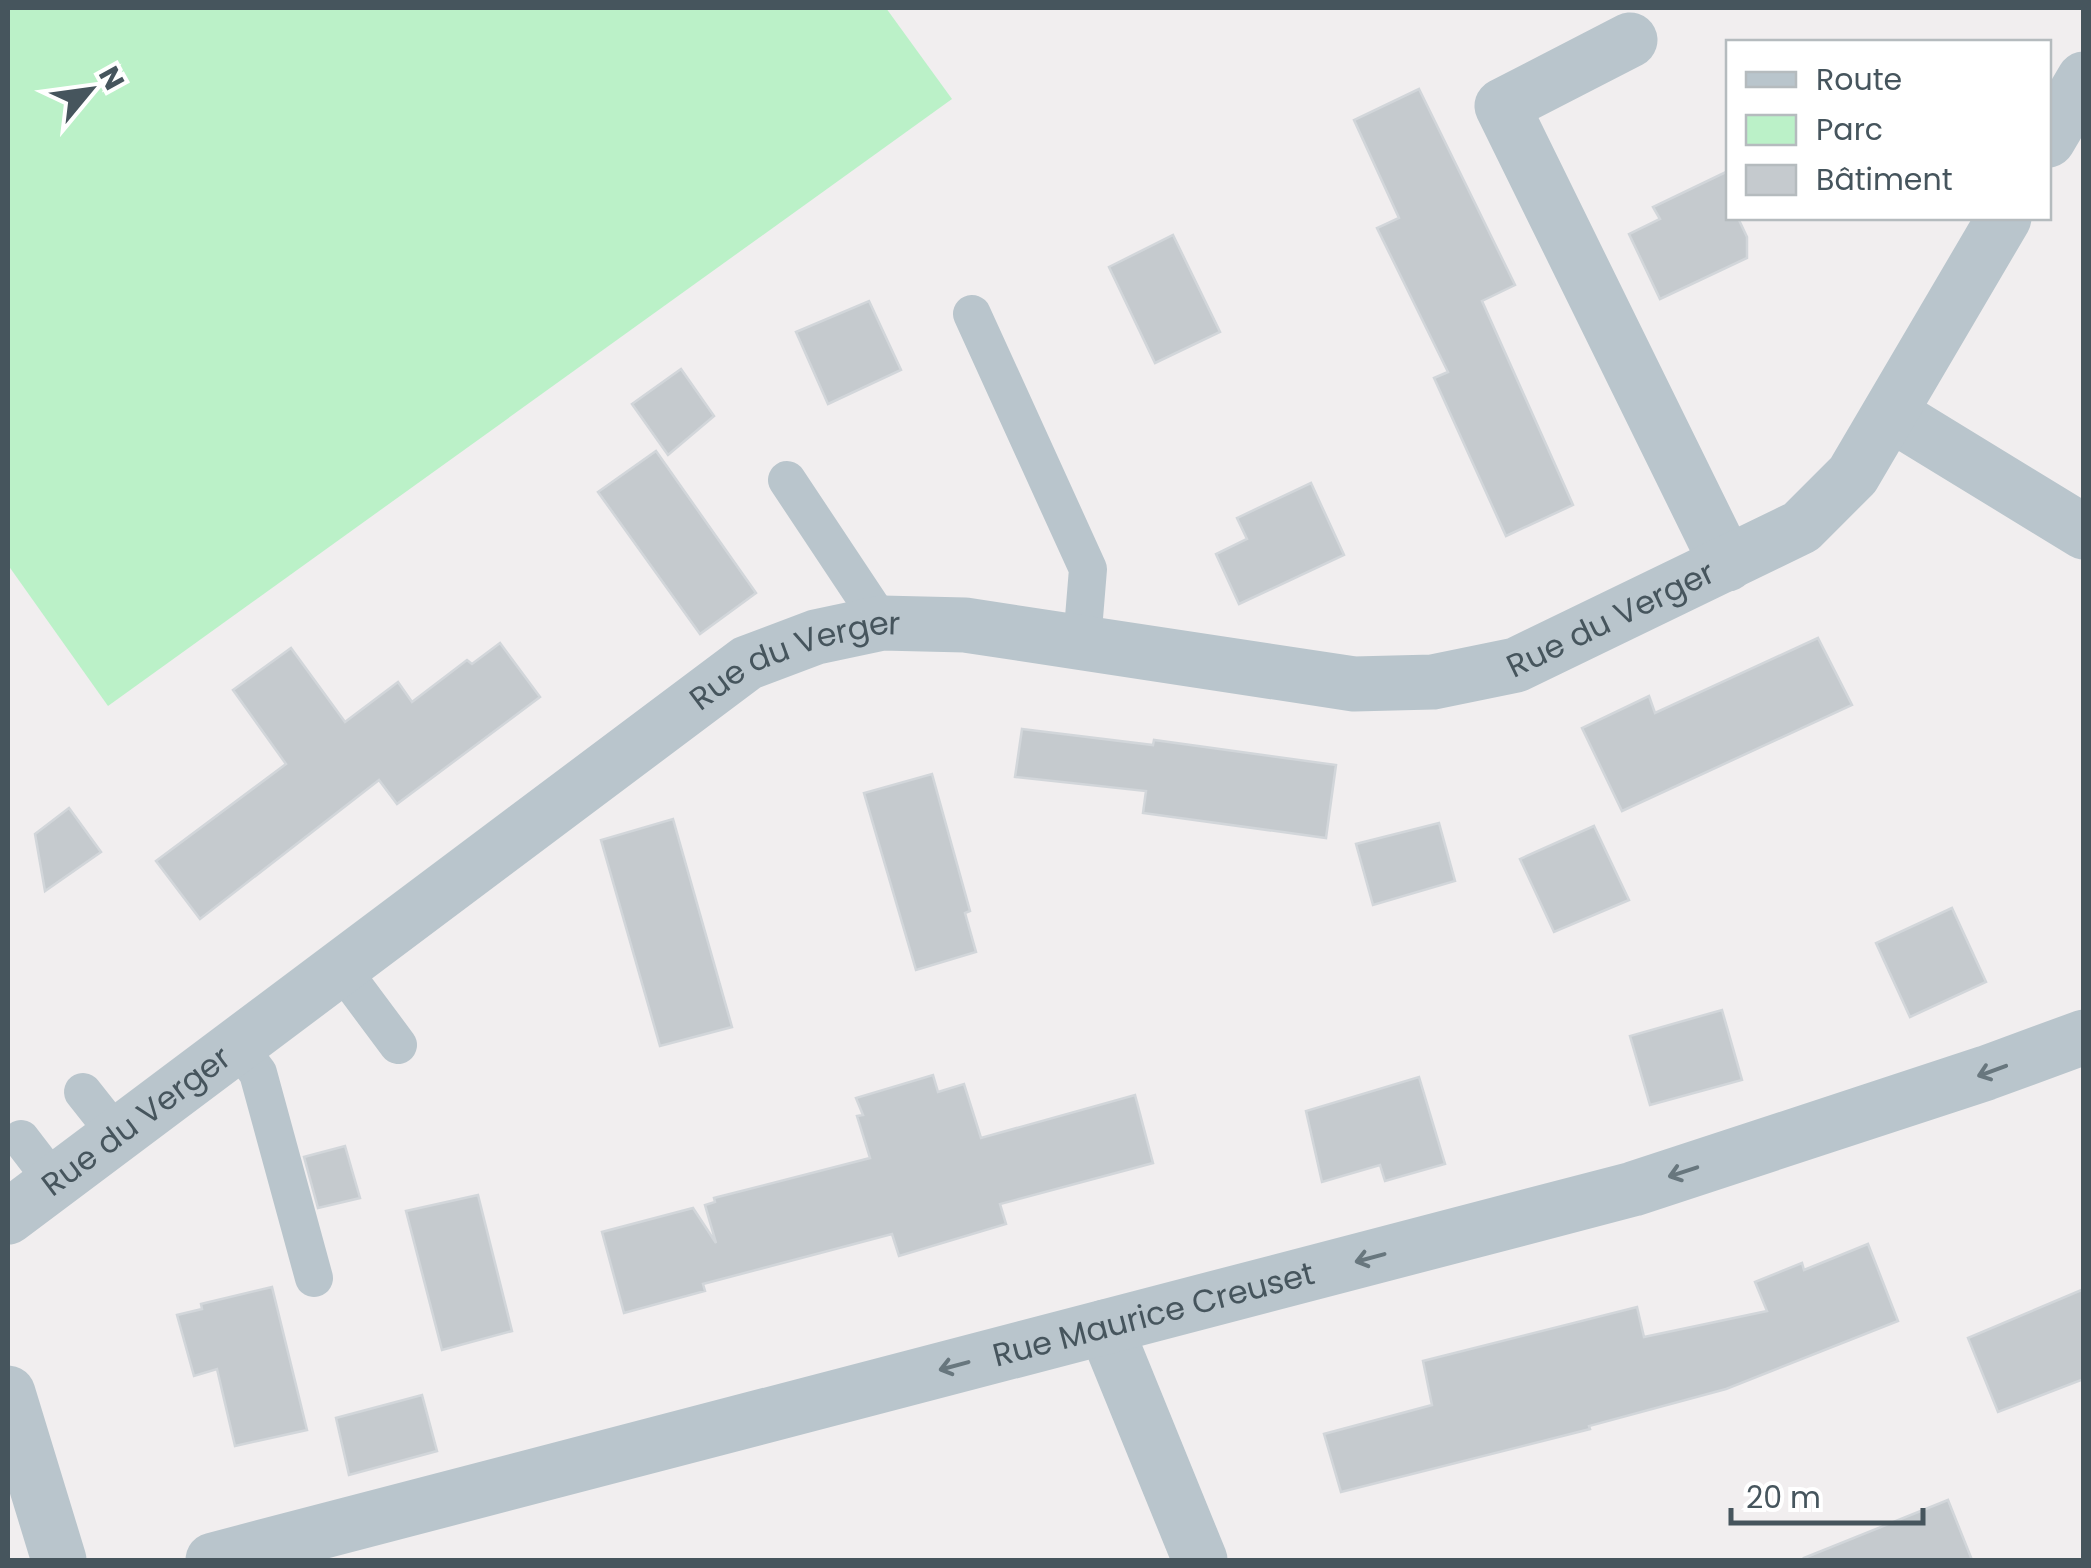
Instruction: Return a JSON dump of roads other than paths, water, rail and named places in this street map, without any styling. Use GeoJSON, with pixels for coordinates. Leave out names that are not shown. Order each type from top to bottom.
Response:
{"type":"FeatureCollection","features":[{"type":"Feature","properties":{"kind":"street","name":"Rue du Verger"},"geometry":{"type":"LineString","coordinates":[[1630,40],[1502,106],[1727,564]]}},
{"type":"Feature","properties":{"kind":"street"},"geometry":{"type":"LineString","coordinates":[[2051,135],[2084,79]]}},
{"type":"Feature","properties":{"kind":"street","name":"Rue du Verger"},"geometry":{"type":"LineString","coordinates":[[8,1217],[747,663],[816,637],[882,623],[965,625],[1354,684],[1434,682],[1516,665],[1727,564],[1801,526],[1853,475],[2003,220]]}},
{"type":"Feature","properties":{"kind":"street"},"geometry":{"type":"LineString","coordinates":[[1891,414],[2084,532]]}},
{"type":"Feature","properties":{"kind":"street","name":"Rue Maurice Creuset"},"geometry":{"type":"LineString","coordinates":[[214,1560],[1633,1189],[1986,1074],[2084,1037]]}},
{"type":"Feature","properties":{"kind":"street"},"geometry":{"type":"LineString","coordinates":[[1105,1327],[1200,1560]]}},
{"type":"Feature","properties":{"kind":"street"},"geometry":{"type":"LineString","coordinates":[[8,1393],[59,1560]]}},
{"type":"Feature","properties":{"kind":"lane"},"geometry":{"type":"LineString","coordinates":[[972,314],[1088,570],[1082,642]]}},
{"type":"Feature","properties":{"kind":"lane"},"geometry":{"type":"LineString","coordinates":[[787,480],[882,623]]}},
{"type":"Feature","properties":{"kind":"lane"},"geometry":{"type":"LineString","coordinates":[[340,967],[398,1044]]}},
{"type":"Feature","properties":{"kind":"lane"},"geometry":{"type":"LineString","coordinates":[[237,1045],[258,1073],[314,1278]]}},
{"type":"Feature","properties":{"kind":"lane"},"geometry":{"type":"LineString","coordinates":[[83,1092],[117,1135]]}},
{"type":"Feature","properties":{"kind":"lane"},"geometry":{"type":"LineString","coordinates":[[21,1140],[54,1182]]}}]}
